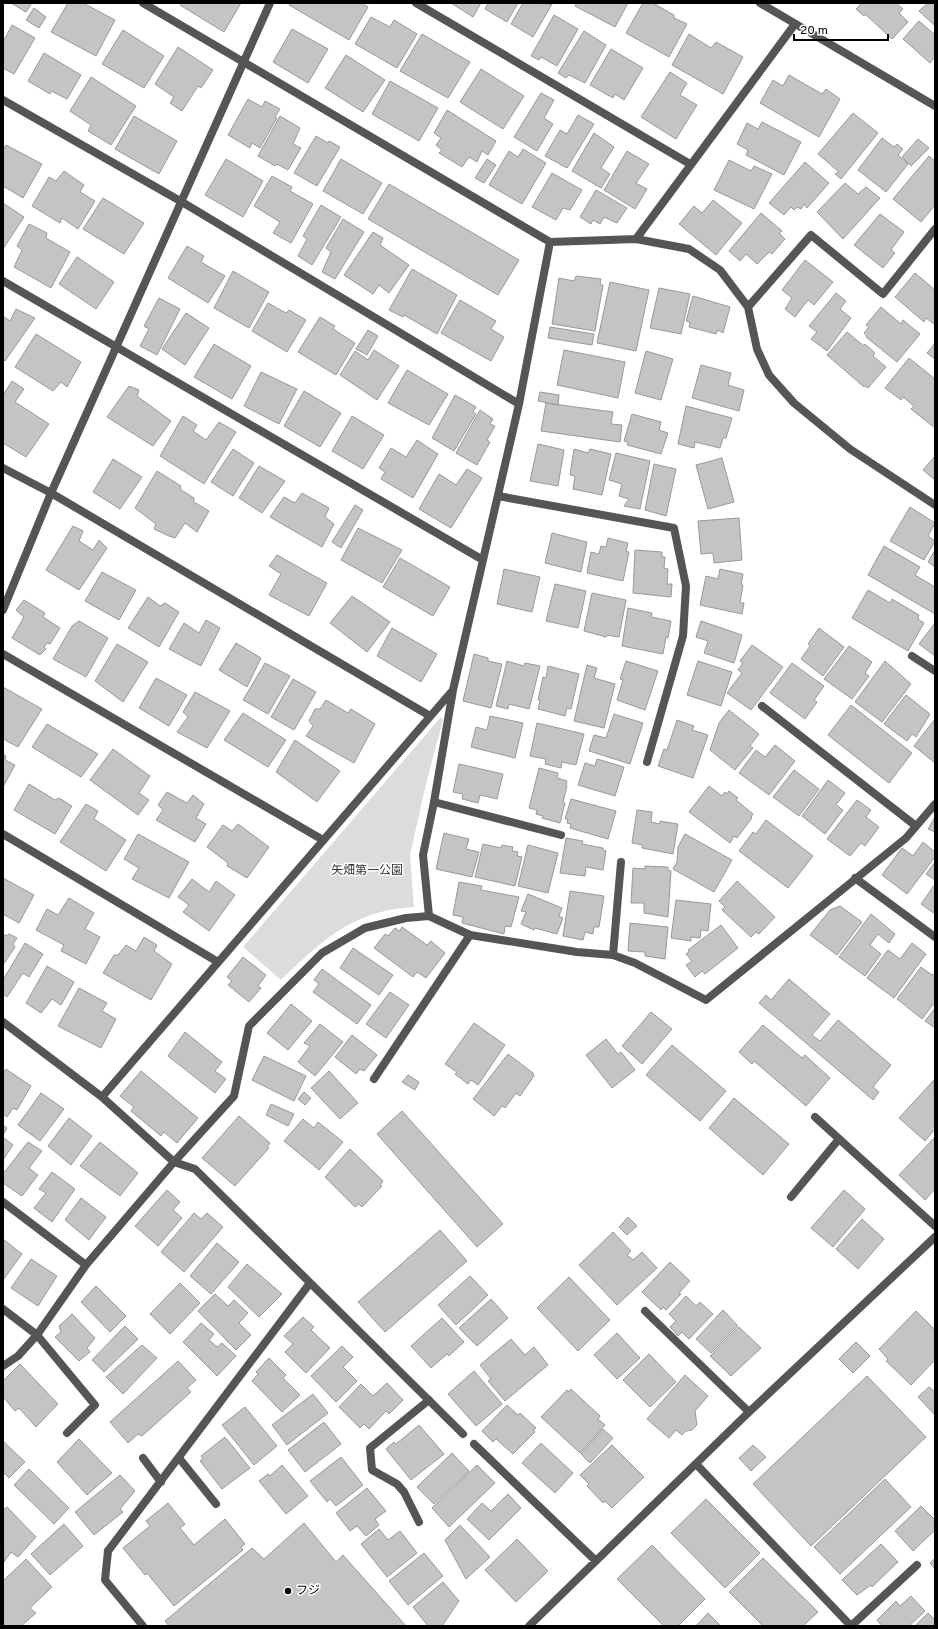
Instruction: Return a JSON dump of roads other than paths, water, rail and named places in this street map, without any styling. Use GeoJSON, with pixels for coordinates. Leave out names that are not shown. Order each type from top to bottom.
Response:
{"type":"FeatureCollection","features":[{"type":"Feature","properties":{"kind":"street"},"geometry":{"type":"LineString","coordinates":[[143,3],[550,242],[636,239],[689,249],[720,270],[748,307],[757,349],[769,375],[794,403],[850,449],[935,505]]}},
{"type":"Feature","properties":{"kind":"street"},"geometry":{"type":"LineString","coordinates":[[3,610],[50,493],[182,202],[270,3]]}},
{"type":"Feature","properties":{"kind":"street"},"geometry":{"type":"LineString","coordinates":[[416,3],[690,164]]}},
{"type":"Feature","properties":{"kind":"street"},"geometry":{"type":"LineString","coordinates":[[760,3],[935,106]]}},
{"type":"Feature","properties":{"kind":"street"},"geometry":{"type":"LineString","coordinates":[[636,239],[795,24]]}},
{"type":"Feature","properties":{"kind":"street"},"geometry":{"type":"LineString","coordinates":[[3,100],[182,202],[519,404]]}},
{"type":"Feature","properties":{"kind":"street"},"geometry":{"type":"LineString","coordinates":[[748,307],[811,235],[883,294],[935,229]]}},
{"type":"Feature","properties":{"kind":"street"},"geometry":{"type":"LineString","coordinates":[[429,916],[423,854],[434,802],[453,690],[519,404],[550,242]]}},
{"type":"Feature","properties":{"kind":"street"},"geometry":{"type":"LineString","coordinates":[[3,281],[483,560]]}},
{"type":"Feature","properties":{"kind":"street"},"geometry":{"type":"LineString","coordinates":[[3,468],[50,493],[430,716]]}},
{"type":"Feature","properties":{"kind":"street"},"geometry":{"type":"LineString","coordinates":[[498,496],[674,528],[686,586],[683,636],[647,762]]}},
{"type":"Feature","properties":{"kind":"street"},"geometry":{"type":"LineString","coordinates":[[3,654],[323,840]]}},
{"type":"Feature","properties":{"kind":"street"},"geometry":{"type":"LineString","coordinates":[[912,656],[935,671]]}},
{"type":"Feature","properties":{"kind":"street"},"geometry":{"type":"LineString","coordinates":[[102,1097],[453,690]]}},
{"type":"Feature","properties":{"kind":"street"},"geometry":{"type":"LineString","coordinates":[[762,706],[916,826]]}},
{"type":"Feature","properties":{"kind":"street"},"geometry":{"type":"LineString","coordinates":[[434,802],[561,835]]}},
{"type":"Feature","properties":{"kind":"street"},"geometry":{"type":"LineString","coordinates":[[3,1366],[18,1356],[37,1335],[86,1265],[174,1162],[234,1096],[249,1026],[322,953],[366,928],[406,918],[429,916],[470,935],[577,952],[613,955],[635,964],[706,1000],[906,838],[935,804]]}},
{"type":"Feature","properties":{"kind":"street"},"geometry":{"type":"LineString","coordinates":[[3,834],[218,962]]}},
{"type":"Feature","properties":{"kind":"street"},"geometry":{"type":"LineString","coordinates":[[613,955],[621,862]]}},
{"type":"Feature","properties":{"kind":"street"},"geometry":{"type":"LineString","coordinates":[[855,878],[935,937]]}},
{"type":"Feature","properties":{"kind":"street"},"geometry":{"type":"LineString","coordinates":[[374,1078],[470,935]]}},
{"type":"Feature","properties":{"kind":"street"},"geometry":{"type":"LineString","coordinates":[[3,1022],[102,1097],[174,1162],[195,1169],[463,1434]]}},
{"type":"Feature","properties":{"kind":"street"},"geometry":{"type":"LineString","coordinates":[[815,1117],[935,1226]]}},
{"type":"Feature","properties":{"kind":"street"},"geometry":{"type":"LineString","coordinates":[[791,1197],[839,1139]]}},
{"type":"Feature","properties":{"kind":"street"},"geometry":{"type":"LineString","coordinates":[[3,1202],[86,1265]]}},
{"type":"Feature","properties":{"kind":"street"},"geometry":{"type":"LineString","coordinates":[[529,1626],[749,1412],[935,1237]]}},
{"type":"Feature","properties":{"kind":"street"},"geometry":{"type":"LineString","coordinates":[[143,1626],[105,1580],[108,1551],[310,1283]]}},
{"type":"Feature","properties":{"kind":"street"},"geometry":{"type":"LineString","coordinates":[[3,1309],[37,1335],[95,1405],[67,1433]]}},
{"type":"Feature","properties":{"kind":"street"},"geometry":{"type":"LineString","coordinates":[[645,1311],[749,1412]]}},
{"type":"Feature","properties":{"kind":"street"},"geometry":{"type":"LineString","coordinates":[[419,1522],[404,1492],[397,1484],[372,1470],[370,1448],[429,1400]]}},
{"type":"Feature","properties":{"kind":"street"},"geometry":{"type":"LineString","coordinates":[[474,1444],[596,1561]]}},
{"type":"Feature","properties":{"kind":"street"},"geometry":{"type":"LineString","coordinates":[[143,1458],[161,1482]]}},
{"type":"Feature","properties":{"kind":"street"},"geometry":{"type":"LineString","coordinates":[[179,1458],[216,1504]]}},
{"type":"Feature","properties":{"kind":"street"},"geometry":{"type":"LineString","coordinates":[[696,1464],[851,1626],[917,1565]]}},
{"type":"Feature","properties":{"kind":"place","name":"フジ"},"geometry":{"type":"Point","coordinates":[288,1591]}},
{"type":"Feature","properties":{"kind":"park label","name":"矢畑第一公園"},"geometry":{"type":"Point","coordinates":[367,871]}}]}
